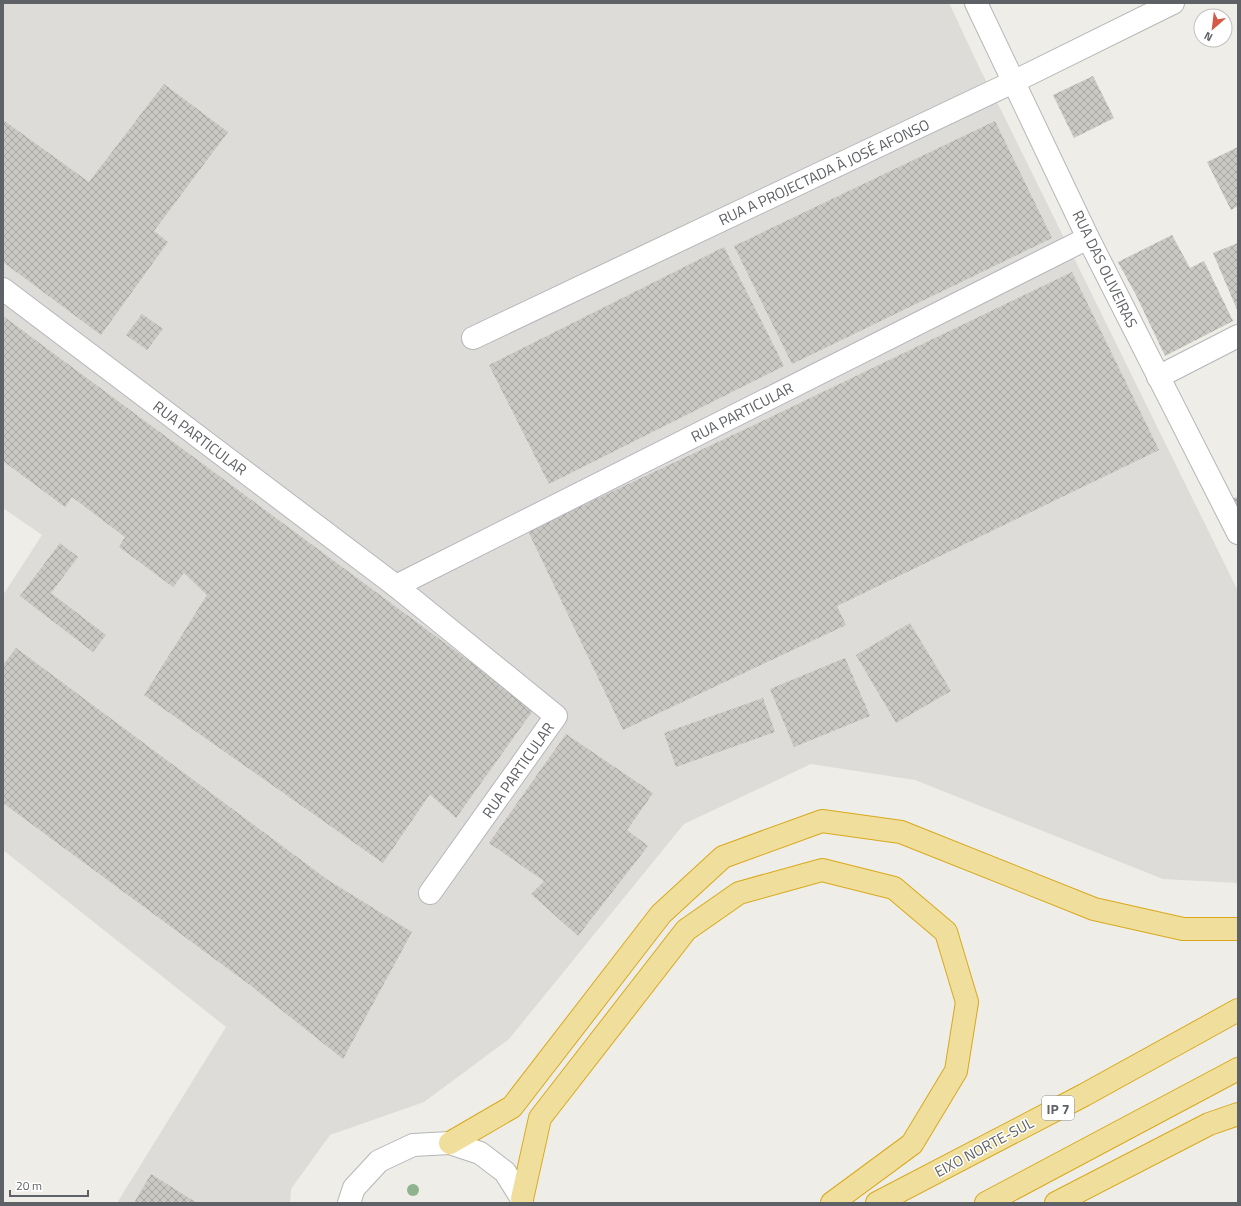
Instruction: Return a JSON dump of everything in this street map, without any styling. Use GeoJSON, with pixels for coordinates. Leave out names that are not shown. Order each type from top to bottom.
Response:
{"type":"FeatureCollection","features":[{"type":"Feature","properties":{"kind":"highway"},"geometry":{"type":"LineString","coordinates":[[450,1143],[512,1108],[661,914],[723,857],[822,821],[901,832],[1094,909],[1183,929],[1238,930]]}},
{"type":"Feature","properties":{"kind":"highway"},"geometry":{"type":"LineString","coordinates":[[522,1201],[540,1118],[686,930],[739,893],[822,870],[894,888],[946,932],[967,1002],[956,1071],[912,1144],[832,1203]]}},
{"type":"Feature","properties":{"kind":"highway","name":"EIXO NORTE-SUL"},"geometry":{"type":"LineString","coordinates":[[877,1203],[1084,1095],[1238,1010]]}},
{"type":"Feature","properties":{"kind":"highway"},"geometry":{"type":"LineString","coordinates":[[986,1203],[1238,1069]]}},
{"type":"Feature","properties":{"kind":"highway"},"geometry":{"type":"LineString","coordinates":[[1056,1203],[1209,1124],[1238,1114]]}},
{"type":"Feature","properties":{"kind":"street","name":"RUA DAS OLIVEIRAS"},"geometry":{"type":"LineString","coordinates":[[976,3],[1088,238],[1238,533]]}},
{"type":"Feature","properties":{"kind":"street","name":"RUA A PROJECTADA À JOSÉ AFONSO"},"geometry":{"type":"LineString","coordinates":[[473,338],[1014,82],[1173,3]]}},
{"type":"Feature","properties":{"kind":"street","name":"RUA PARTICULAR"},"geometry":{"type":"LineString","coordinates":[[396,586],[1088,238]]}},
{"type":"Feature","properties":{"kind":"street","name":"RUA PARTICULAR"},"geometry":{"type":"LineString","coordinates":[[3,289],[396,586],[556,716],[430,893]]}},
{"type":"Feature","properties":{"kind":"street"},"geometry":{"type":"LineString","coordinates":[[1158,377],[1238,336]]}},
{"type":"Feature","properties":{"kind":"street"},"geometry":{"type":"LineString","coordinates":[[349,1203],[354,1188],[379,1161],[412,1145],[450,1143],[480,1153],[505,1172],[522,1201]]}},
{"type":"Feature","properties":{"kind":"shaded area"},"geometry":{"type":"Polygon","coordinates":[[[3,3],[949,3],[981,71],[1238,591],[1238,883],[1163,879],[915,780],[811,764],[684,824],[509,1039],[424,1102],[330,1135],[291,1189],[290,1203],[117,1203],[226,1027],[3,850],[3,595],[42,535],[3,508],[3,3]]]}},
{"type":"Feature","properties":{"kind":"building"},"geometry":{"type":"Polygon","coordinates":[[[1093,76],[1114,118],[1074,138],[1053,95],[1093,76]]]}},
{"type":"Feature","properties":{"kind":"building"},"geometry":{"type":"Polygon","coordinates":[[[164,84],[228,132],[154,231],[168,242],[101,335],[3,262],[3,120],[89,182],[164,84]]]}},
{"type":"Feature","properties":{"kind":"building"},"geometry":{"type":"Polygon","coordinates":[[[995,121],[1052,238],[792,364],[734,246],[995,121]]]}},
{"type":"Feature","properties":{"kind":"building"},"geometry":{"type":"Polygon","coordinates":[[[1238,147],[1238,206],[1231,210],[1207,162],[1238,147]]]}},
{"type":"Feature","properties":{"kind":"building"},"geometry":{"type":"Polygon","coordinates":[[[1172,235],[1190,268],[1204,261],[1233,321],[1165,356],[1136,295],[1118,262],[1172,235]]]}},
{"type":"Feature","properties":{"kind":"building"},"geometry":{"type":"Polygon","coordinates":[[[1238,243],[1238,312],[1213,253],[1238,243]]]}},
{"type":"Feature","properties":{"kind":"building"},"geometry":{"type":"Polygon","coordinates":[[[724,247],[784,366],[549,484],[489,365],[724,247]]]}},
{"type":"Feature","properties":{"kind":"building"},"geometry":{"type":"Polygon","coordinates":[[[1072,272],[1159,450],[837,606],[846,625],[623,730],[528,531],[752,426],[1072,272]]]}},
{"type":"Feature","properties":{"kind":"building"},"geometry":{"type":"Polygon","coordinates":[[[142,314],[163,329],[147,350],[126,335],[142,314]]]}},
{"type":"Feature","properties":{"kind":"building"},"geometry":{"type":"Polygon","coordinates":[[[3,316],[534,709],[456,818],[430,794],[383,863],[144,695],[207,595],[184,573],[173,587],[119,547],[125,537],[72,497],[65,507],[3,461],[3,316]]]}},
{"type":"Feature","properties":{"kind":"building"},"geometry":{"type":"Polygon","coordinates":[[[1238,497],[1238,517],[1229,499],[1238,497]]]}},
{"type":"Feature","properties":{"kind":"building"},"geometry":{"type":"Polygon","coordinates":[[[60,543],[78,557],[51,593],[106,635],[93,652],[20,596],[60,543]]]}},
{"type":"Feature","properties":{"kind":"building"},"geometry":{"type":"Polygon","coordinates":[[[910,623],[951,691],[896,723],[856,655],[910,623]]]}},
{"type":"Feature","properties":{"kind":"building"},"geometry":{"type":"Polygon","coordinates":[[[16,648],[328,880],[412,932],[343,1059],[250,985],[3,803],[3,665],[16,648]]]}},
{"type":"Feature","properties":{"kind":"building"},"geometry":{"type":"Polygon","coordinates":[[[845,658],[870,716],[794,747],[770,689],[845,658]]]}},
{"type":"Feature","properties":{"kind":"building"},"geometry":{"type":"Polygon","coordinates":[[[763,698],[775,732],[676,767],[664,733],[763,698]]]}},
{"type":"Feature","properties":{"kind":"building"},"geometry":{"type":"Polygon","coordinates":[[[566,734],[653,793],[627,830],[648,846],[578,936],[531,894],[544,881],[489,843],[566,734]]]}},
{"type":"Feature","properties":{"kind":"building"},"geometry":{"type":"Polygon","coordinates":[[[151,1174],[197,1203],[134,1203],[151,1174]]]}}]}
